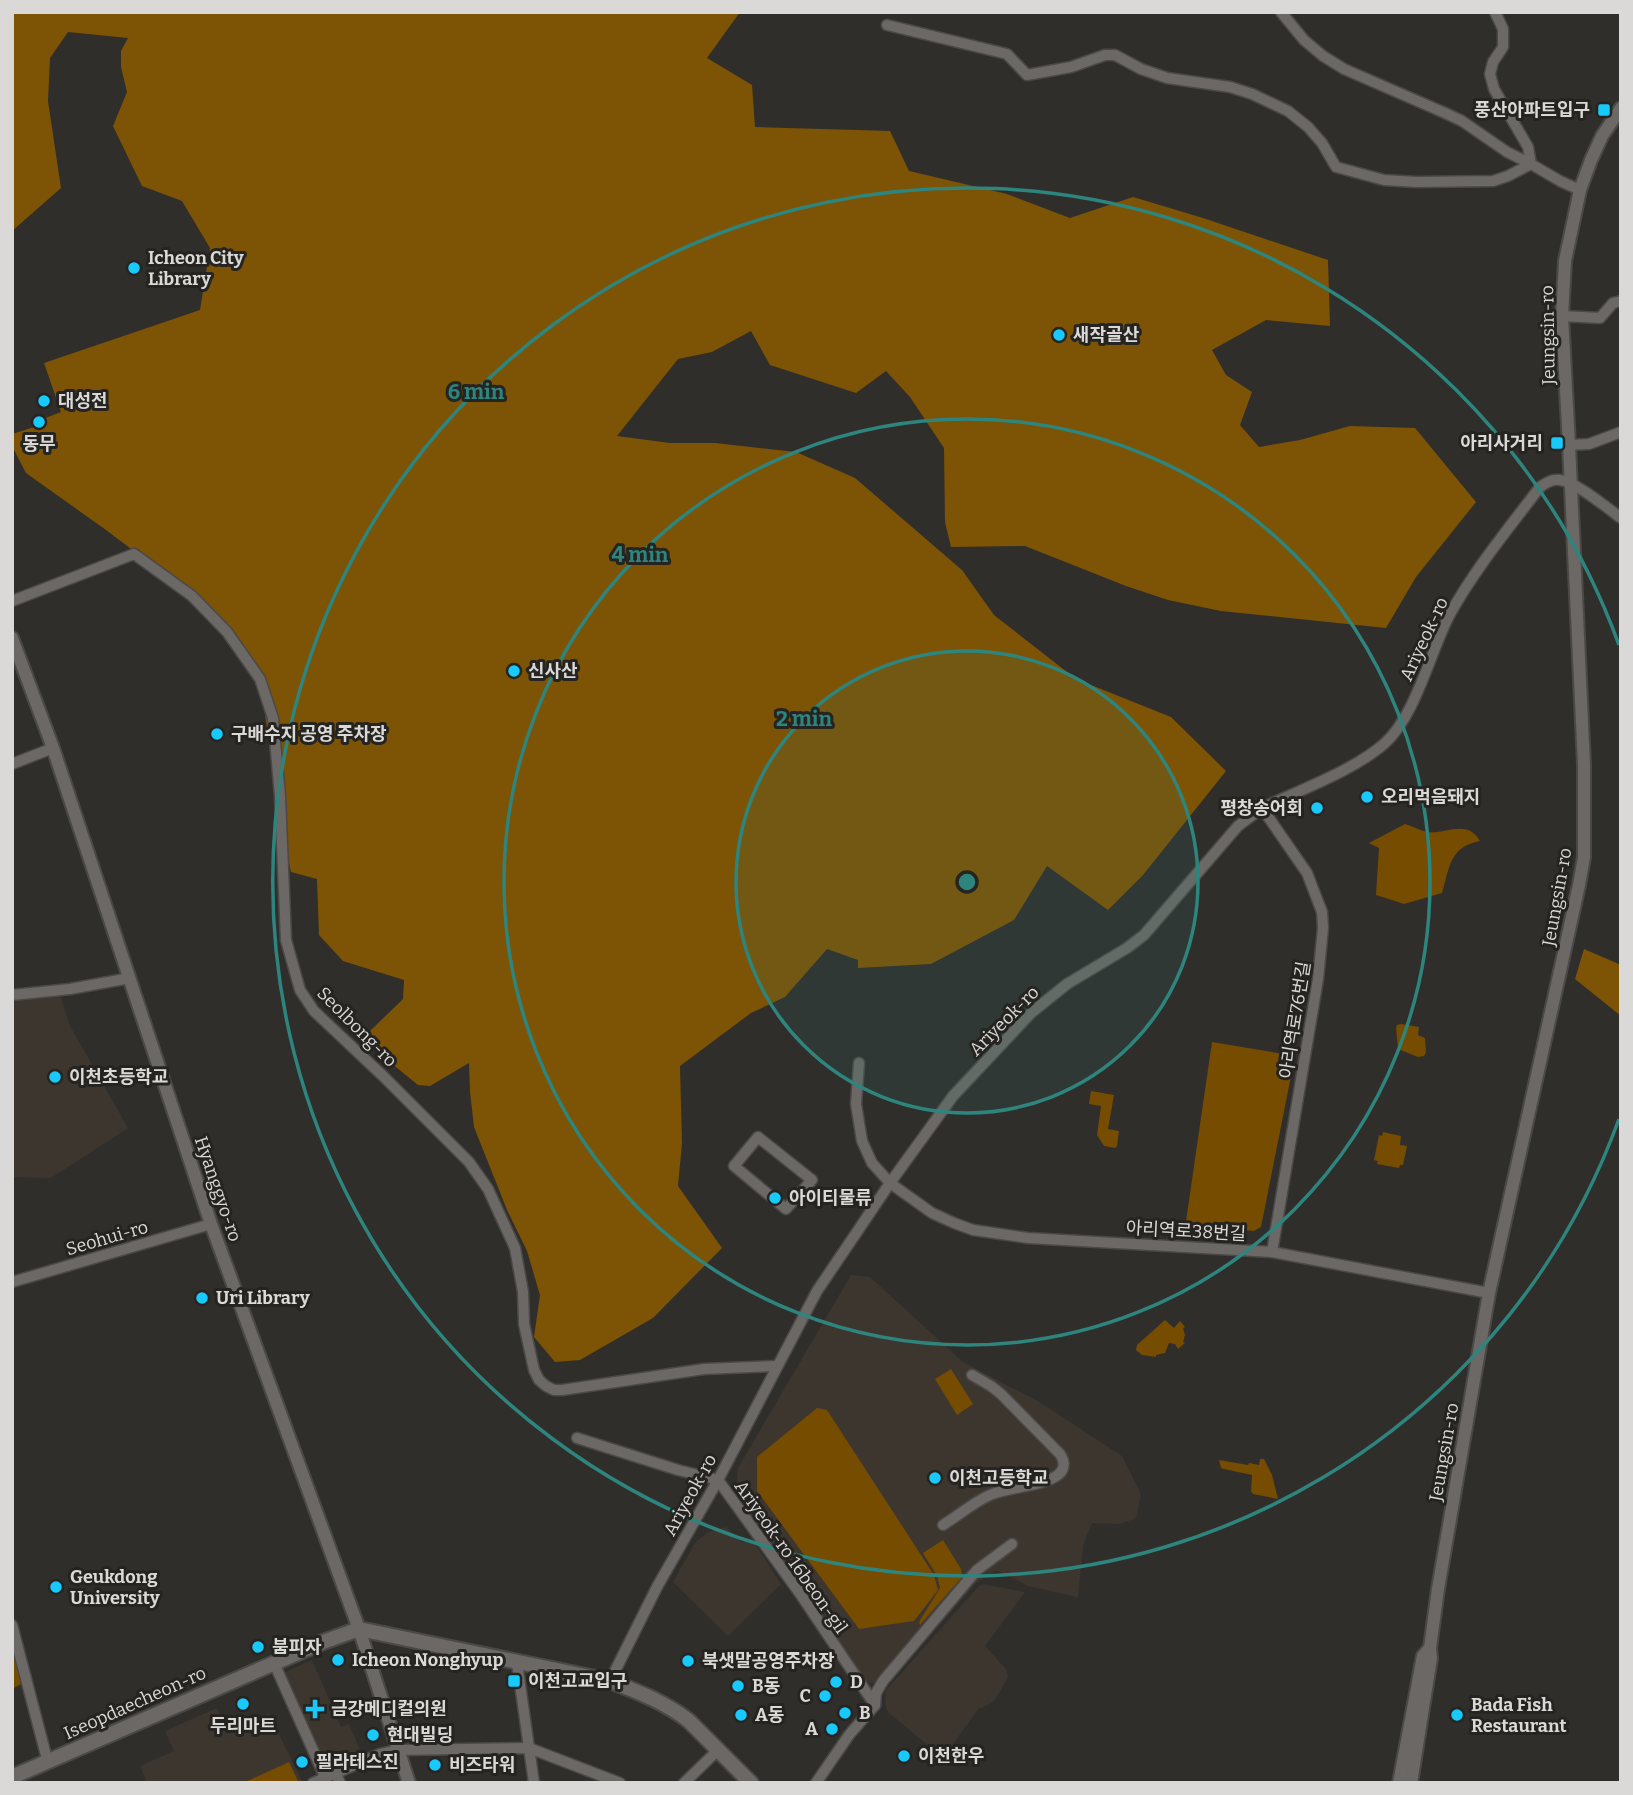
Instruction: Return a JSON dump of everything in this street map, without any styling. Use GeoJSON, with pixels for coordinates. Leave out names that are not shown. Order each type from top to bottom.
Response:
{"type":"FeatureCollection","features":[{"type":"Feature","properties":{"kind":"main road"},"geometry":{"type":"LineString","coordinates":[[359,1629],[610,1681],[646,1695],[678,1713],[751,1783]]}},
{"type":"Feature","properties":{"kind":"main road","name":"Iseopdaecheon-ro"},"geometry":{"type":"LineString","coordinates":[[12,1777],[323,1642],[359,1629]]}},
{"type":"Feature","properties":{"kind":"street"},"geometry":{"type":"LineString","coordinates":[[1281,12],[1304,40],[1344,69],[1462,121],[1507,152],[1580,190]]}},
{"type":"Feature","properties":{"kind":"street"},"geometry":{"type":"LineString","coordinates":[[1495,12],[1503,29],[1503,47],[1493,62],[1490,74],[1494,89],[1528,147],[1531,164]]}},
{"type":"Feature","properties":{"kind":"street"},"geometry":{"type":"LineString","coordinates":[[887,25],[1007,54],[1027,75],[1071,67],[1105,55],[1115,55],[1141,69],[1167,78],[1230,87],[1288,111],[1322,143],[1336,167],[1384,180],[1493,181],[1531,164]]}},
{"type":"Feature","properties":{"kind":"street","name":"Jeungsin-ro"},"geometry":{"type":"LineString","coordinates":[[1410,1783],[1489,1293],[1584,857],[1584,765],[1562,316],[1564,261],[1580,190],[1591,160],[1602,136],[1621,108]]}},
{"type":"Feature","properties":{"kind":"street"},"geometry":{"type":"LineString","coordinates":[[1562,316],[1600,318],[1614,303],[1621,301]]}},
{"type":"Feature","properties":{"kind":"street"},"geometry":{"type":"LineString","coordinates":[[1569,445],[1589,444],[1621,432]]}},
{"type":"Feature","properties":{"kind":"street","name":"Ariyeok-ro"},"geometry":{"type":"LineString","coordinates":[[610,1681],[657,1587],[718,1480],[776,1366],[825,1278],[953,1096],[1031,1013],[1066,984],[1144,935],[1238,826],[1262,808],[1353,765],[1386,742],[1408,712],[1448,618],[1478,568],[1540,487],[1558,479],[1571,483]]}},
{"type":"Feature","properties":{"kind":"street"},"geometry":{"type":"LineString","coordinates":[[1571,483],[1621,518]]}},
{"type":"Feature","properties":{"kind":"street","name":"Seolbong-ro"},"geometry":{"type":"LineString","coordinates":[[12,601],[134,554],[191,596],[228,632],[260,679],[273,718],[280,796],[286,940],[300,990],[314,1010],[469,1161],[488,1189],[515,1248],[523,1292],[524,1324],[534,1370],[539,1380],[546,1387],[562,1390],[704,1369],[776,1366]]}},
{"type":"Feature","properties":{"kind":"street","name":"Hyanggyo-ro"},"geometry":{"type":"LineString","coordinates":[[12,638],[53,748],[211,1224],[359,1629],[409,1783]]}},
{"type":"Feature","properties":{"kind":"street"},"geometry":{"type":"LineString","coordinates":[[12,764],[53,748]]}},
{"type":"Feature","properties":{"kind":"street","name":"아리역로76번길"},"geometry":{"type":"LineString","coordinates":[[1262,808],[1307,873],[1322,912],[1323,928],[1318,979],[1272,1252]]}},
{"type":"Feature","properties":{"kind":"street"},"geometry":{"type":"LineString","coordinates":[[12,995],[70,989],[130,978]]}},
{"type":"Feature","properties":{"kind":"street","name":"아리역로38번길"},"geometry":{"type":"LineString","coordinates":[[859,1063],[856,1104],[862,1141],[872,1163],[890,1183],[932,1213],[954,1223],[983,1232],[1028,1238],[1272,1252],[1489,1293]]}},
{"type":"Feature","properties":{"kind":"street"},"geometry":{"type":"LineString","coordinates":[[758,1137],[812,1180],[786,1209],[734,1166],[758,1137]]}},
{"type":"Feature","properties":{"kind":"street","name":"Seohui-ro"},"geometry":{"type":"LineString","coordinates":[[12,1282],[211,1224]]}},
{"type":"Feature","properties":{"kind":"street"},"geometry":{"type":"LineString","coordinates":[[943,1525],[989,1496],[1048,1480],[1058,1475],[1063,1468],[1064,1462],[1060,1454],[1001,1394],[972,1375]]}},
{"type":"Feature","properties":{"kind":"street","name":"Ariyeok-ro 16beon-gil"},"geometry":{"type":"LineString","coordinates":[[577,1438],[718,1480],[801,1595],[875,1705]]}},
{"type":"Feature","properties":{"kind":"street"},"geometry":{"type":"LineString","coordinates":[[816,1783],[849,1735],[875,1705],[876,1693],[883,1681],[970,1578],[1012,1544]]}},
{"type":"Feature","properties":{"kind":"street"},"geometry":{"type":"LineString","coordinates":[[12,1625],[48,1763]]}},
{"type":"Feature","properties":{"kind":"street","name":"Jeungsin-ro"},"geometry":{"type":"LineString","coordinates":[[1399,1783],[1423,1656],[1430,1648]]}},
{"type":"Feature","properties":{"kind":"street"},"geometry":{"type":"LineString","coordinates":[[274,1663],[330,1774],[340,1783]]}},
{"type":"Feature","properties":{"kind":"street"},"geometry":{"type":"LineString","coordinates":[[517,1663],[534,1783]]}},
{"type":"Feature","properties":{"kind":"street"},"geometry":{"type":"LineString","coordinates":[[313,1783],[397,1749],[529,1748],[620,1783]]}},
{"type":"Feature","properties":{"kind":"street"},"geometry":{"type":"LineString","coordinates":[[684,1783],[718,1750]]}},
{"type":"Feature","properties":{"kind":"shaded area"},"geometry":{"type":"Polygon","coordinates":[[[12,12],[740,12],[707,58],[752,85],[755,127],[890,131],[909,171],[1007,194],[1070,218],[1133,197],[1328,260],[1330,326],[1266,320],[1212,350],[1226,375],[1252,392],[1240,425],[1259,447],[1300,440],[1350,426],[1415,428],[1476,502],[1416,577],[1386,628],[1221,611],[1168,600],[1025,546],[951,547],[945,522],[944,448],[910,397],[886,371],[856,393],[770,365],[751,331],[712,352],[678,359],[617,436],[670,443],[715,443],[796,452],[855,478],[962,570],[994,615],[1076,679],[1171,717],[1226,771],[1143,875],[1108,910],[1047,866],[1014,920],[931,964],[858,968],[858,960],[827,949],[785,997],[751,1013],[680,1066],[682,1143],[678,1186],[722,1248],[653,1318],[580,1360],[555,1362],[534,1337],[540,1295],[527,1251],[507,1210],[474,1127],[469,1063],[430,1086],[418,1085],[358,1036],[370,1031],[403,999],[404,980],[343,961],[319,935],[317,879],[291,872],[264,708],[250,662],[191,594],[26,473],[12,446],[12,434],[44,424],[43,419],[61,412],[44,363],[200,310],[210,248],[182,201],[142,186],[113,126],[127,92],[121,67],[121,51],[128,38],[68,32],[50,58],[48,101],[61,188],[12,231],[12,12]]]}},
{"type":"Feature","properties":{"kind":"shaded area"},"geometry":{"type":"Polygon","coordinates":[[[1405,824],[1427,832],[1469,830],[1480,841],[1456,853],[1442,893],[1404,904],[1376,895],[1379,848],[1369,843],[1405,824]]]}},
{"type":"Feature","properties":{"kind":"shaded area"},"geometry":{"type":"Polygon","coordinates":[[[1584,949],[1621,965],[1621,1016],[1575,979],[1584,949]]]}},
{"type":"Feature","properties":{"kind":"shaded area","name":"이천초등학교"},"geometry":{"type":"Polygon","coordinates":[[[60,996],[70,1026],[128,1128],[51,1178],[12,1177],[12,999],[60,996]]]}},
{"type":"Feature","properties":{"kind":"shaded area"},"geometry":{"type":"Polygon","coordinates":[[[1401,1024],[1419,1027],[1418,1035],[1425,1038],[1424,1056],[1418,1057],[1398,1049],[1396,1028],[1401,1024]]]}},
{"type":"Feature","properties":{"kind":"shaded area"},"geometry":{"type":"Polygon","coordinates":[[[1212,1042],[1295,1056],[1261,1227],[1254,1231],[1206,1226],[1185,1228],[1212,1042]]]}},
{"type":"Feature","properties":{"kind":"shaded area"},"geometry":{"type":"Polygon","coordinates":[[[1091,1091],[1114,1095],[1108,1129],[1119,1131],[1115,1148],[1104,1146],[1097,1135],[1101,1106],[1089,1104],[1091,1091]]]}},
{"type":"Feature","properties":{"kind":"shaded area"},"geometry":{"type":"Polygon","coordinates":[[[1383,1132],[1401,1136],[1400,1145],[1407,1146],[1403,1165],[1399,1168],[1377,1164],[1378,1161],[1374,1160],[1379,1135],[1382,1136],[1383,1132]]]}},
{"type":"Feature","properties":{"kind":"shaded area","name":"이천고등학교"},"geometry":{"type":"Polygon","coordinates":[[[851,1275],[870,1277],[963,1362],[1041,1403],[1122,1456],[1141,1494],[1134,1519],[1119,1524],[1092,1523],[1083,1545],[1078,1597],[1028,1586],[995,1571],[977,1582],[885,1687],[865,1681],[847,1662],[736,1495],[738,1468],[851,1275]]]}},
{"type":"Feature","properties":{"kind":"shaded area"},"geometry":{"type":"Polygon","coordinates":[[[1165,1320],[1174,1328],[1180,1321],[1185,1327],[1185,1343],[1178,1349],[1175,1344],[1169,1343],[1165,1353],[1156,1357],[1142,1355],[1136,1350],[1137,1345],[1165,1320]]]}},
{"type":"Feature","properties":{"kind":"shaded area"},"geometry":{"type":"Polygon","coordinates":[[[951,1369],[973,1404],[957,1415],[935,1379],[951,1369]]]}},
{"type":"Feature","properties":{"kind":"shaded area"},"geometry":{"type":"Polygon","coordinates":[[[817,1408],[827,1410],[934,1575],[938,1590],[914,1621],[859,1629],[757,1491],[757,1457],[817,1408]]]}},
{"type":"Feature","properties":{"kind":"shaded area"},"geometry":{"type":"Polygon","coordinates":[[[1260,1459],[1264,1459],[1272,1475],[1278,1499],[1253,1494],[1252,1475],[1221,1468],[1219,1460],[1259,1465],[1260,1459]]]}},
{"type":"Feature","properties":{"kind":"shaded area"},"geometry":{"type":"Polygon","coordinates":[[[726,1527],[742,1543],[751,1538],[781,1584],[728,1636],[673,1582],[695,1543],[708,1532],[726,1527]]]}},
{"type":"Feature","properties":{"kind":"shaded area"},"geometry":{"type":"Polygon","coordinates":[[[943,1540],[961,1569],[962,1577],[920,1625],[919,1622],[940,1588],[937,1576],[923,1553],[943,1540]]]}},
{"type":"Feature","properties":{"kind":"shaded area"},"geometry":{"type":"Polygon","coordinates":[[[983,1584],[1025,1592],[985,1646],[1006,1669],[1008,1677],[996,1698],[978,1709],[943,1758],[888,1712],[885,1705],[886,1690],[983,1584]]]}},
{"type":"Feature","properties":{"kind":"shaded area"},"geometry":{"type":"Polygon","coordinates":[[[12,1634],[23,1677],[21,1684],[12,1689],[12,1634]]]}},
{"type":"Feature","properties":{"kind":"shaded area","name":"금강메디컬의원"},"geometry":{"type":"Polygon","coordinates":[[[312,1660],[341,1727],[349,1724],[363,1757],[326,1774],[281,1674],[312,1660]]]}},
{"type":"Feature","properties":{"kind":"shaded area"},"geometry":{"type":"Polygon","coordinates":[[[217,1708],[224,1723],[269,1714],[303,1783],[147,1783],[140,1766],[174,1751],[165,1731],[217,1708]]]}},
{"type":"Feature","properties":{"kind":"shaded area"},"geometry":{"type":"Polygon","coordinates":[[[289,1762],[299,1783],[243,1783],[289,1762]]]}},
{"type":"Feature","properties":{"kind":"place","name":"풍산아파트입구"},"geometry":{"type":"Point","coordinates":[1604,110]}},
{"type":"Feature","properties":{"kind":"place","name":"Icheon City Library"},"geometry":{"type":"Point","coordinates":[134,268]}},
{"type":"Feature","properties":{"kind":"place","name":"새작골산"},"geometry":{"type":"Point","coordinates":[1059,335]}},
{"type":"Feature","properties":{"kind":"place","name":"대성전"},"geometry":{"type":"Point","coordinates":[44,401]}},
{"type":"Feature","properties":{"kind":"place","name":"동무"},"geometry":{"type":"Point","coordinates":[39,422]}},
{"type":"Feature","properties":{"kind":"place","name":"아리사거리"},"geometry":{"type":"Point","coordinates":[1557,443]}},
{"type":"Feature","properties":{"kind":"place","name":"신사산"},"geometry":{"type":"Point","coordinates":[514,671]}},
{"type":"Feature","properties":{"kind":"place","name":"구배수지 공영 주차장"},"geometry":{"type":"Point","coordinates":[217,734]}},
{"type":"Feature","properties":{"kind":"place","name":"오리먹음돼지"},"geometry":{"type":"Point","coordinates":[1367,797]}},
{"type":"Feature","properties":{"kind":"place","name":"평창송어회"},"geometry":{"type":"Point","coordinates":[1317,808]}},
{"type":"Feature","properties":{"kind":"place","name":"이천초등학교"},"geometry":{"type":"Point","coordinates":[55,1077]}},
{"type":"Feature","properties":{"kind":"place","name":"아이티물류"},"geometry":{"type":"Point","coordinates":[775,1198]}},
{"type":"Feature","properties":{"kind":"place","name":"Uri Library"},"geometry":{"type":"Point","coordinates":[202,1298]}},
{"type":"Feature","properties":{"kind":"place","name":"이천고등학교"},"geometry":{"type":"Point","coordinates":[935,1478]}},
{"type":"Feature","properties":{"kind":"place","name":"Geukdong University"},"geometry":{"type":"Point","coordinates":[56,1587]}},
{"type":"Feature","properties":{"kind":"place","name":"붐피자"},"geometry":{"type":"Point","coordinates":[258,1647]}},
{"type":"Feature","properties":{"kind":"place","name":"Icheon Nonghyup"},"geometry":{"type":"Point","coordinates":[338,1660]}},
{"type":"Feature","properties":{"kind":"place","name":"북샛말공영주차장"},"geometry":{"type":"Point","coordinates":[688,1661]}},
{"type":"Feature","properties":{"kind":"place","name":"이천고교입구"},"geometry":{"type":"Point","coordinates":[514,1681]}},
{"type":"Feature","properties":{"kind":"place","name":"D"},"geometry":{"type":"Point","coordinates":[836,1682]}},
{"type":"Feature","properties":{"kind":"place","name":"B동"},"geometry":{"type":"Point","coordinates":[738,1686]}},
{"type":"Feature","properties":{"kind":"place","name":"C"},"geometry":{"type":"Point","coordinates":[825,1696]}},
{"type":"Feature","properties":{"kind":"place","name":"두리마트"},"geometry":{"type":"Point","coordinates":[243,1704]}},
{"type":"Feature","properties":{"kind":"place","name":"금강메디컬의원"},"geometry":{"type":"Point","coordinates":[315,1709]}},
{"type":"Feature","properties":{"kind":"place","name":"B"},"geometry":{"type":"Point","coordinates":[845,1713]}},
{"type":"Feature","properties":{"kind":"place","name":"A동"},"geometry":{"type":"Point","coordinates":[741,1715]}},
{"type":"Feature","properties":{"kind":"place","name":"Bada Fish Restaurant"},"geometry":{"type":"Point","coordinates":[1457,1715]}},
{"type":"Feature","properties":{"kind":"place","name":"A"},"geometry":{"type":"Point","coordinates":[832,1729]}},
{"type":"Feature","properties":{"kind":"place","name":"현대빌딩"},"geometry":{"type":"Point","coordinates":[373,1735]}},
{"type":"Feature","properties":{"kind":"place","name":"이천한우"},"geometry":{"type":"Point","coordinates":[904,1756]}},
{"type":"Feature","properties":{"kind":"place","name":"필라테스진"},"geometry":{"type":"Point","coordinates":[302,1762]}},
{"type":"Feature","properties":{"kind":"place","name":"비즈타워"},"geometry":{"type":"Point","coordinates":[435,1765]}}]}
